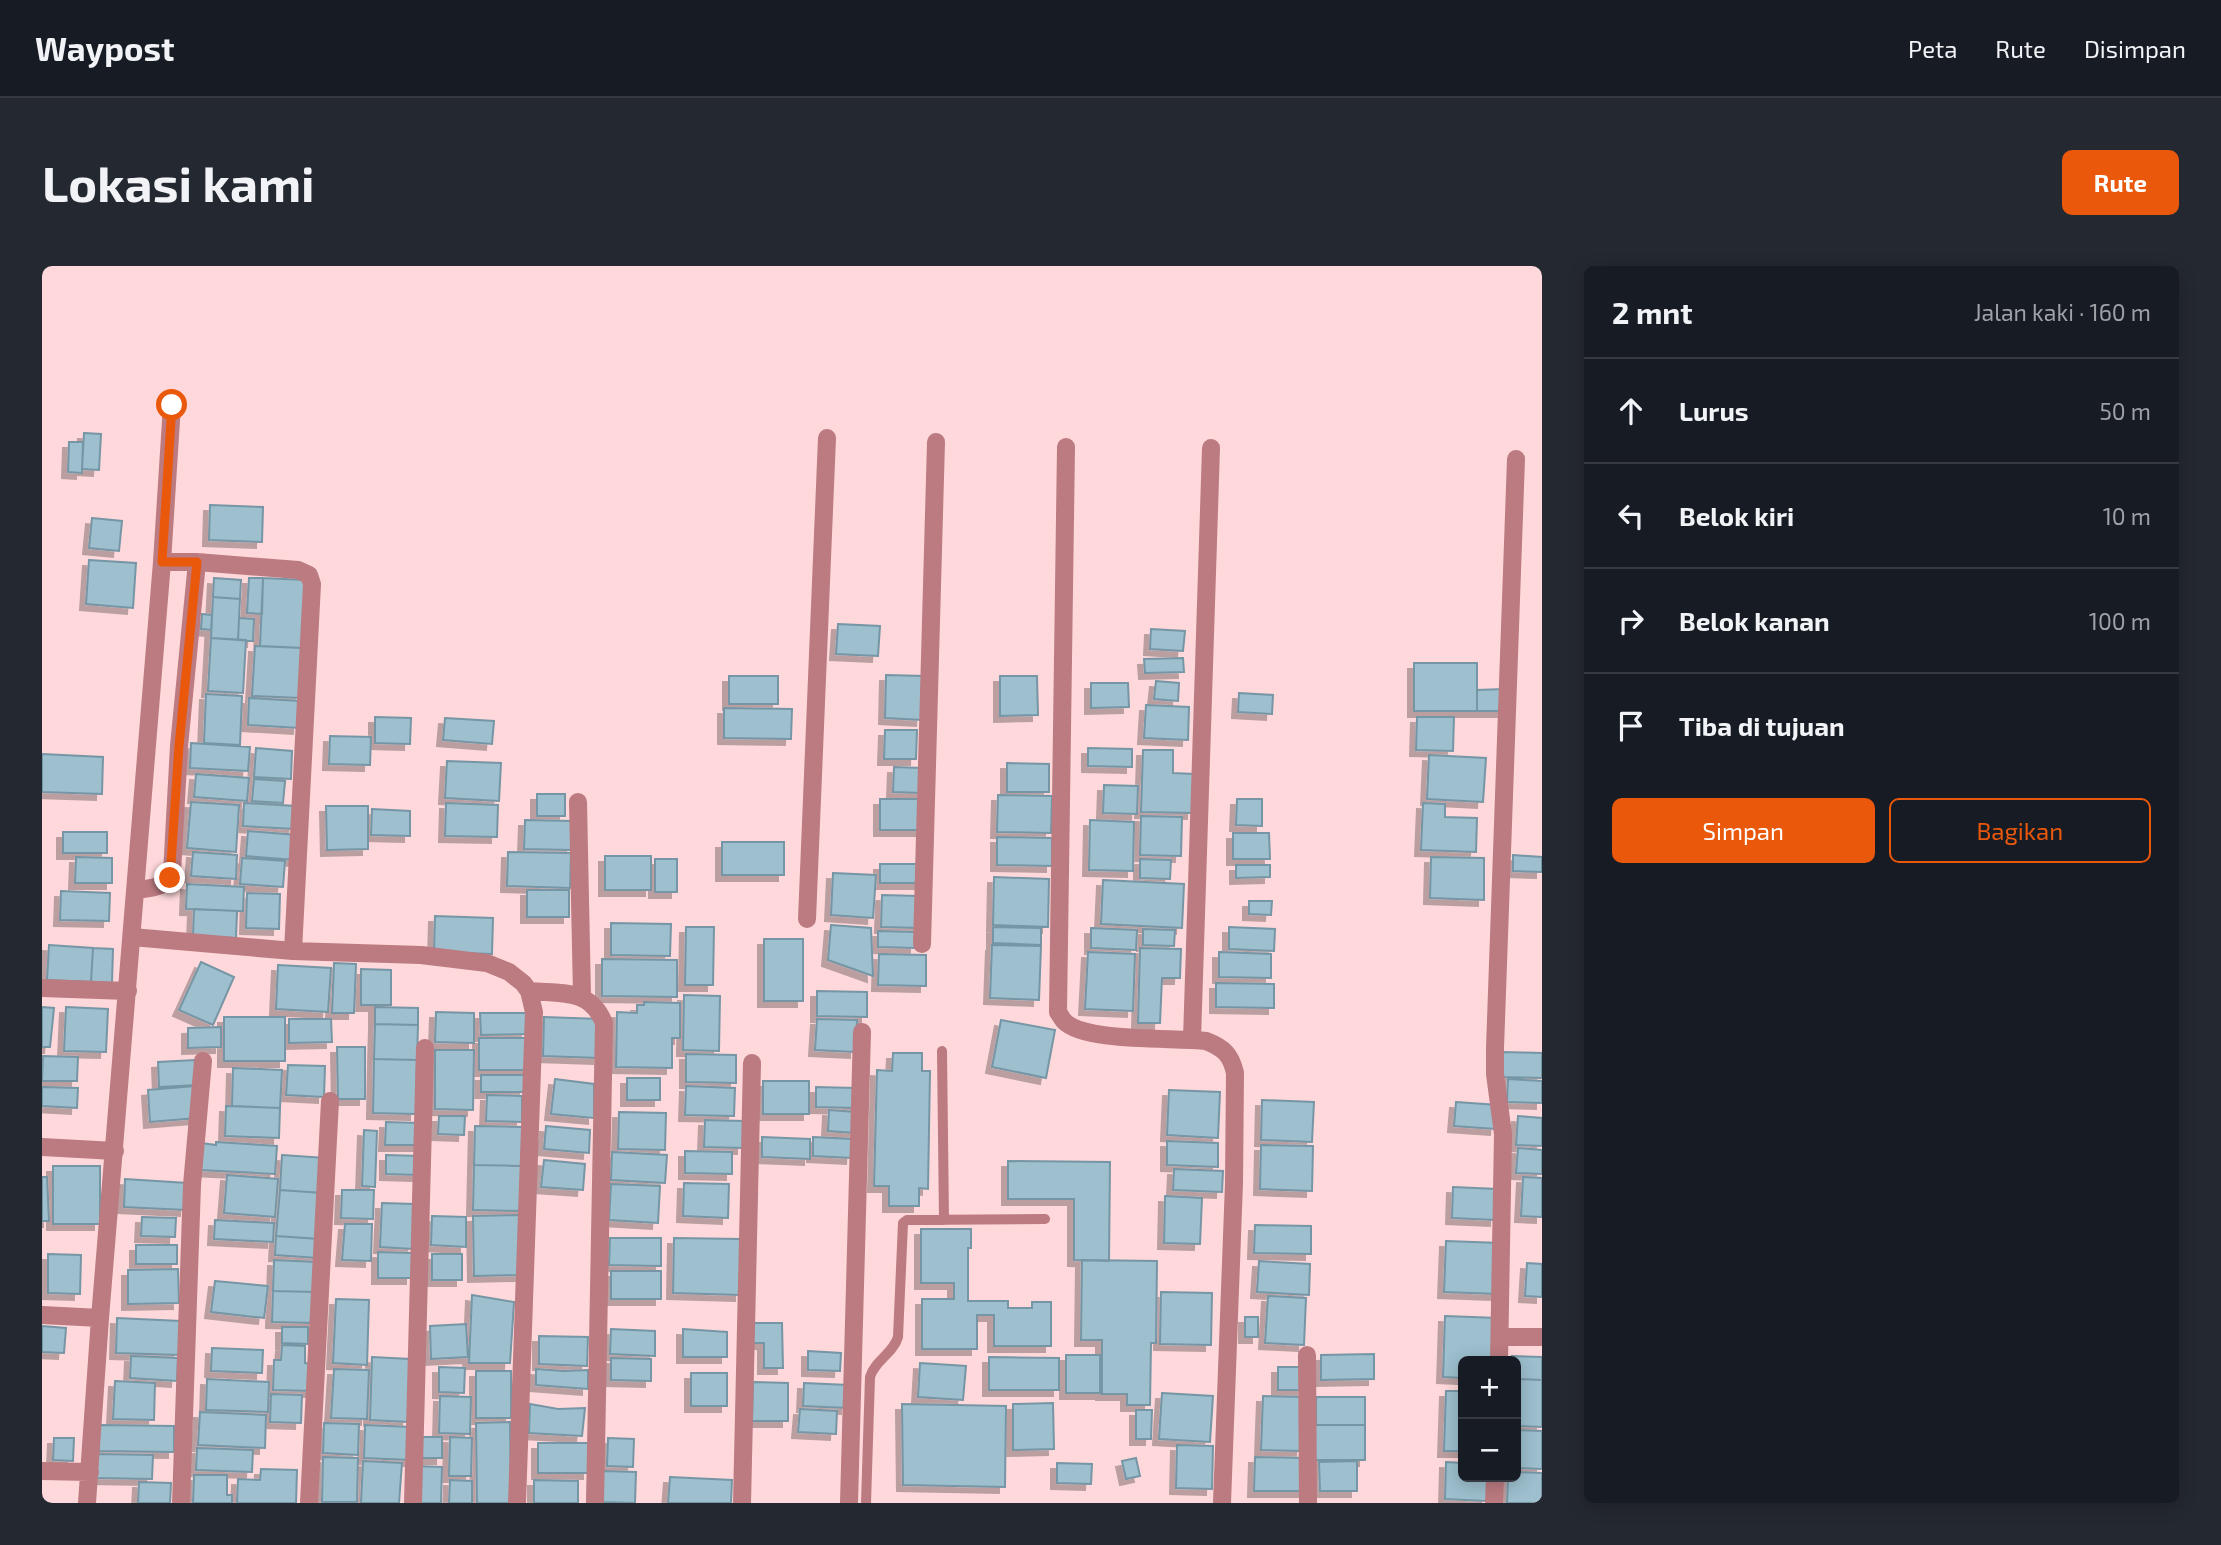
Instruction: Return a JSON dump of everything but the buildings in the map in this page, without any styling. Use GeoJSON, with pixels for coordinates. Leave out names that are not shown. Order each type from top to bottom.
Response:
{"type":"FeatureCollection","features":[{"type":"Feature","properties":{"kind":"street"},"geometry":{"type":"LineString","coordinates":[[87,1503],[162,562],[172,405]]}},
{"type":"Feature","properties":{"kind":"street"},"geometry":{"type":"LineString","coordinates":[[807,919],[827,438]]}},
{"type":"Feature","properties":{"kind":"street"},"geometry":{"type":"LineString","coordinates":[[922,944],[936,442]]}},
{"type":"Feature","properties":{"kind":"street"},"geometry":{"type":"LineString","coordinates":[[1066,447],[1058,1012],[1065,1022],[1085,1031],[1123,1038],[1206,1041],[1228,1053],[1232,1060],[1235,1073],[1234,1183],[1222,1503]]}},
{"type":"Feature","properties":{"kind":"street"},"geometry":{"type":"LineString","coordinates":[[1192,1039],[1210,448]]}},
{"type":"Feature","properties":{"kind":"street"},"geometry":{"type":"LineString","coordinates":[[1499,1356],[1503,1134],[1495,1074],[1495,1048],[1516,460]]}},
{"type":"Feature","properties":{"kind":"street"},"geometry":{"type":"LineString","coordinates":[[162,562],[298,570],[309,575],[312,584],[293,951]]}},
{"type":"Feature","properties":{"kind":"street"},"geometry":{"type":"LineString","coordinates":[[136,890],[164,885],[172,873],[179,746],[197,562]]}},
{"type":"Feature","properties":{"kind":"street"},"geometry":{"type":"LineString","coordinates":[[578,802],[582,996]]}},
{"type":"Feature","properties":{"kind":"street"},"geometry":{"type":"LineString","coordinates":[[132,937],[293,951],[421,955],[486,963],[516,976],[529,991],[534,1012],[517,1503]]}},
{"type":"Feature","properties":{"kind":"street"},"geometry":{"type":"LineString","coordinates":[[42,988],[128,991]]}},
{"type":"Feature","properties":{"kind":"street"},"geometry":{"type":"LineString","coordinates":[[529,991],[582,996],[596,1006],[604,1023],[595,1503]]}},
{"type":"Feature","properties":{"kind":"street"},"geometry":{"type":"LineString","coordinates":[[849,1503],[862,1032]]}},
{"type":"Feature","properties":{"kind":"street"},"geometry":{"type":"LineString","coordinates":[[413,1503],[425,1048]]}},
{"type":"Feature","properties":{"kind":"street"},"geometry":{"type":"LineString","coordinates":[[181,1503],[192,1185],[203,1061]]}},
{"type":"Feature","properties":{"kind":"street"},"geometry":{"type":"LineString","coordinates":[[742,1503],[752,1063]]}},
{"type":"Feature","properties":{"kind":"street"},"geometry":{"type":"LineString","coordinates":[[309,1503],[330,1101]]}},
{"type":"Feature","properties":{"kind":"street"},"geometry":{"type":"LineString","coordinates":[[42,1147],[115,1151]]}},
{"type":"Feature","properties":{"kind":"street"},"geometry":{"type":"LineString","coordinates":[[42,1315],[100,1318]]}},
{"type":"Feature","properties":{"kind":"street"},"geometry":{"type":"LineString","coordinates":[[1500,1337],[1542,1337]]}},
{"type":"Feature","properties":{"kind":"street"},"geometry":{"type":"LineString","coordinates":[[1307,1355],[1308,1503]]}},
{"type":"Feature","properties":{"kind":"street"},"geometry":{"type":"LineString","coordinates":[[42,1471],[90,1472]]}},
{"type":"Feature","properties":{"kind":"street"},"geometry":{"type":"LineString","coordinates":[[1494,1503],[1495,1482]]}},
{"type":"Feature","properties":{"kind":"lane"},"geometry":{"type":"LineString","coordinates":[[942,1051],[944,1220]]}},
{"type":"Feature","properties":{"kind":"lane"},"geometry":{"type":"LineString","coordinates":[[866,1503],[870,1377],[874,1367],[892,1349],[898,1337],[902,1226],[907,1220],[1045,1219]]}},
{"type":"Feature","properties":{"kind":"route"},"geometry":{"type":"LineString","coordinates":[[170,878],[179,746],[197,562],[162,562],[172,405]]}}]}
